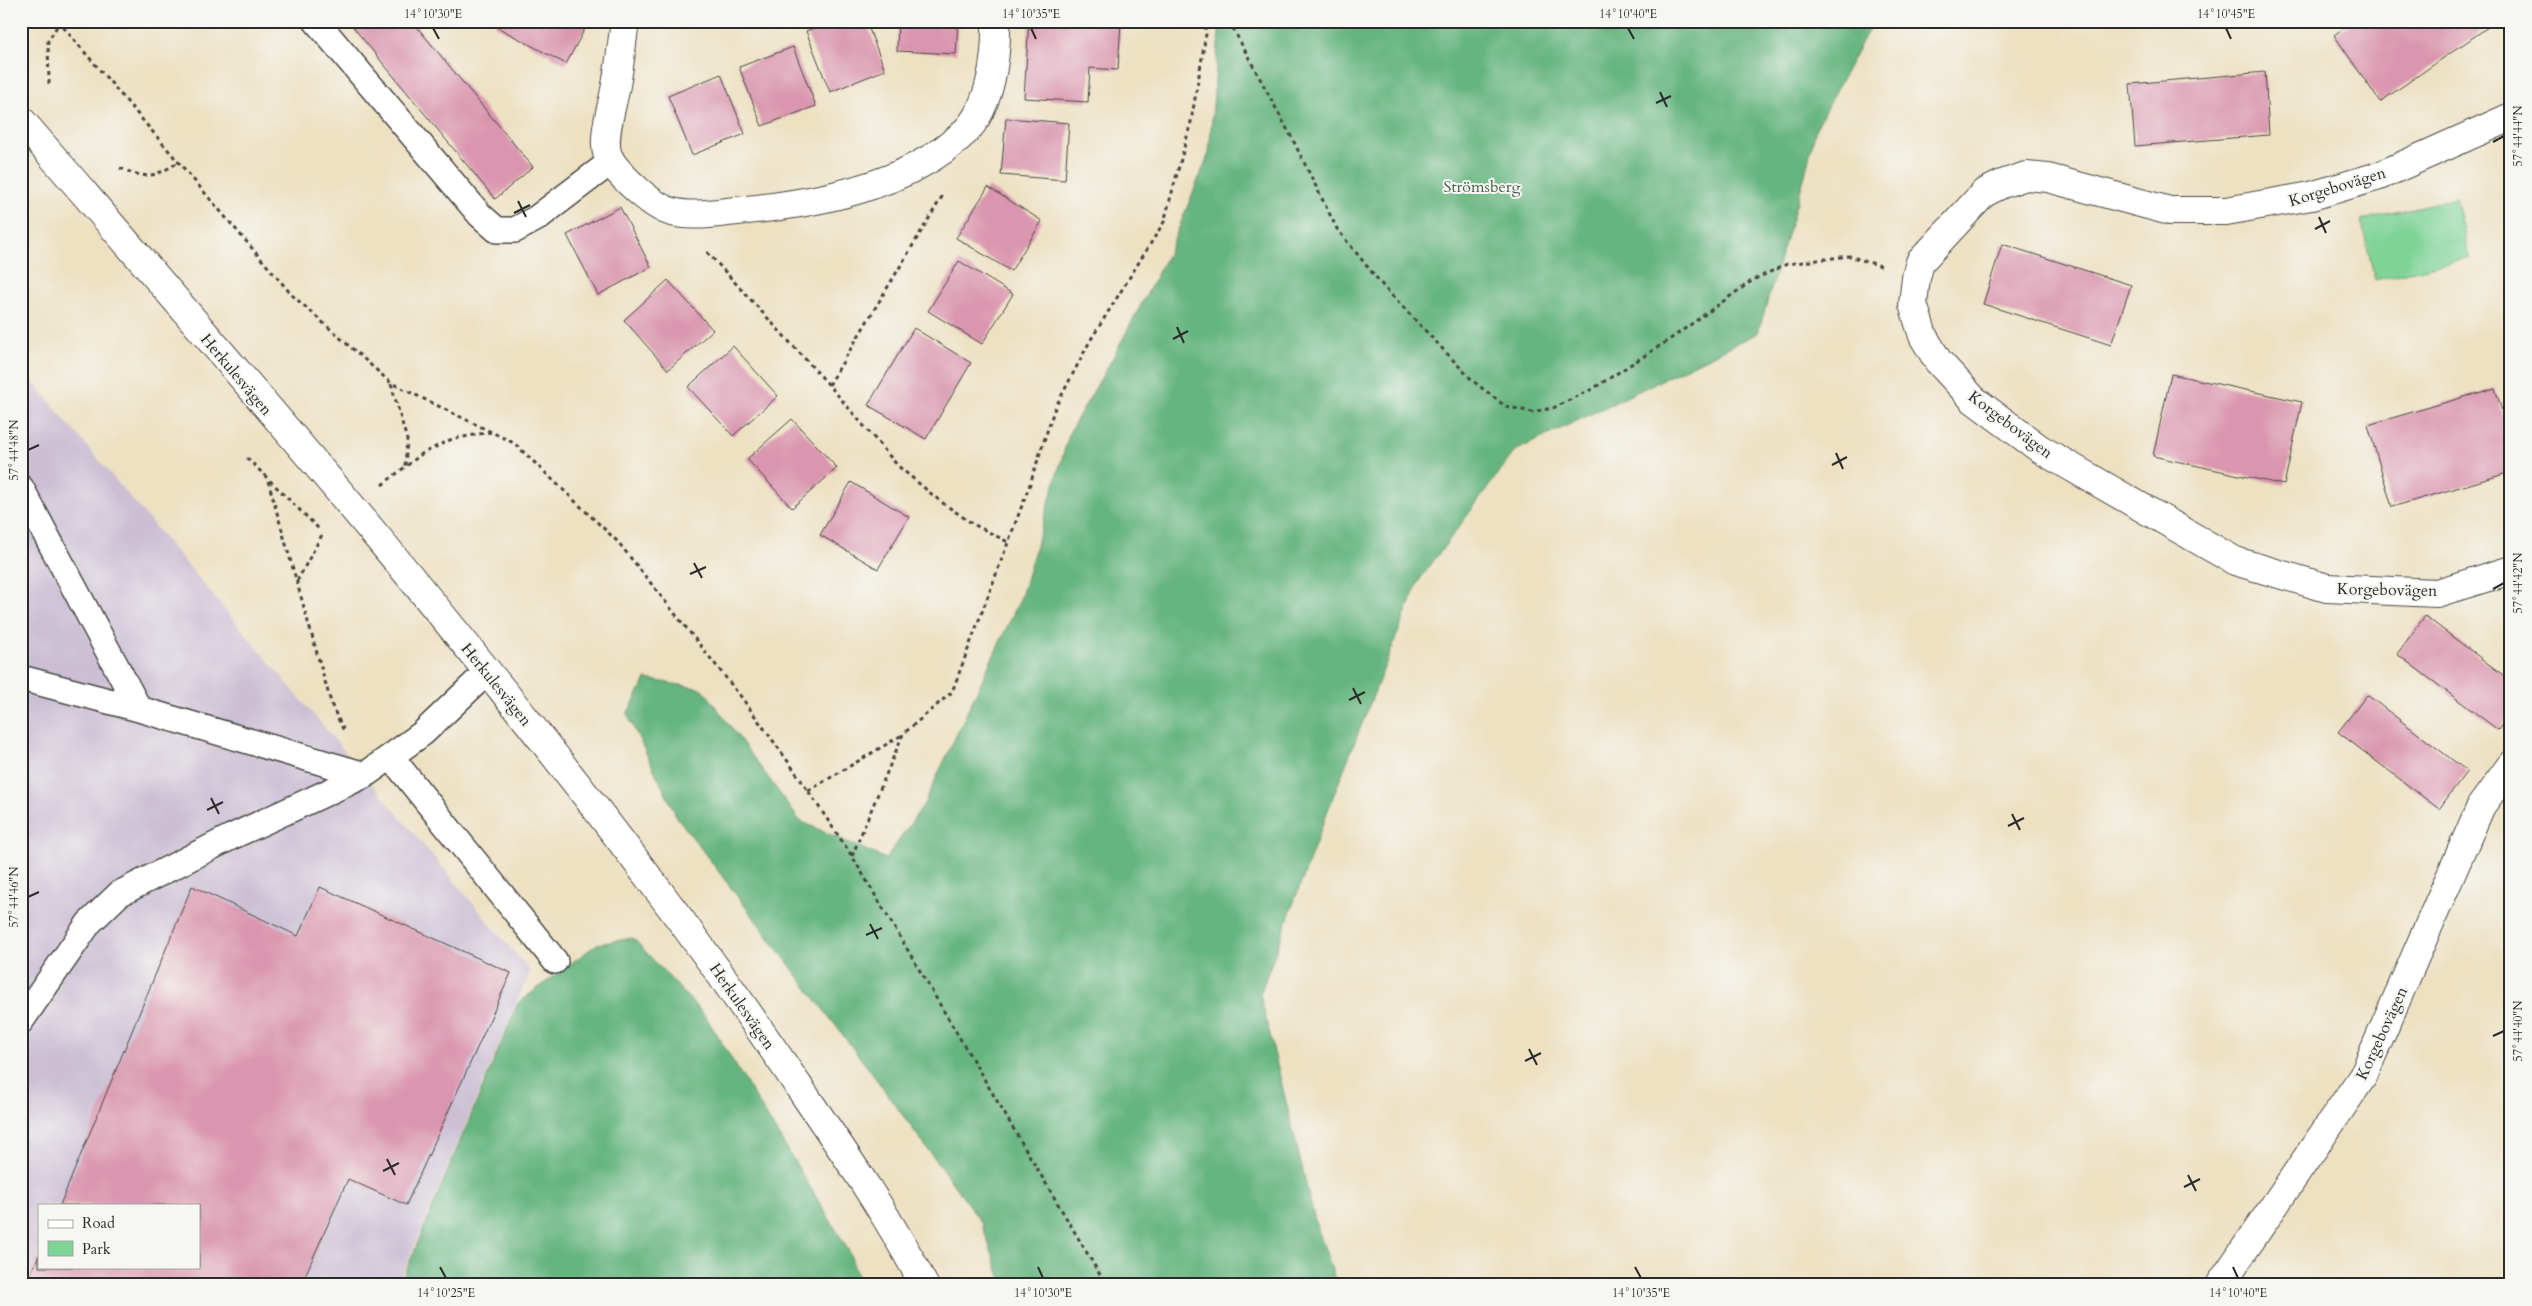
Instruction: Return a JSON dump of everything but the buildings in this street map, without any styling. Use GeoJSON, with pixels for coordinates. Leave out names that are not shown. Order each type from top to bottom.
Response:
{"type":"FeatureCollection","features":[{"type":"Feature","properties":{"kind":"street"},"geometry":{"type":"LineString","coordinates":[[625,21],[617,84],[607,128],[608,155],[620,173],[648,199],[669,211],[705,214],[745,211],[846,194],[912,168],[944,148],[966,131],[981,107],[991,78],[996,21]]}},
{"type":"Feature","properties":{"kind":"street","name":"Korgebovägen"},"geometry":{"type":"LineString","coordinates":[[2511,117],[2379,176],[2312,196],[2226,211],[2170,211],[2048,178],[2026,176],[2002,184],[1984,193],[1920,262],[1913,304],[1923,336],[1938,361],[1974,400],[2040,448],[2235,561],[2326,588],[2437,593],[2511,570]]}},
{"type":"Feature","properties":{"kind":"street","name":"Herkulesvägen"},"geometry":{"type":"LineString","coordinates":[[21,120],[487,672],[595,806],[732,988],[895,1229],[924,1285]]}},
{"type":"Feature","properties":{"kind":"street","name":"Korgebovägen"},"geometry":{"type":"LineString","coordinates":[[2220,1285],[2363,1076],[2481,806],[2511,765]]}},
{"type":"Feature","properties":{"kind":"lane"},"geometry":{"type":"LineString","coordinates":[[316,21],[480,215],[497,230],[515,230],[537,218],[612,161]]}},
{"type":"Feature","properties":{"kind":"lane"},"geometry":{"type":"LineString","coordinates":[[21,488],[139,709]]}},
{"type":"Feature","properties":{"kind":"lane"},"geometry":{"type":"LineString","coordinates":[[21,1021],[89,923],[119,894],[231,837],[365,775],[422,733],[487,672]]}},
{"type":"Feature","properties":{"kind":"lane"},"geometry":{"type":"LineString","coordinates":[[21,678],[139,709],[365,775]]}},
{"type":"Feature","properties":{"kind":"lane"},"geometry":{"type":"LineString","coordinates":[[391,757],[555,962]]}},
{"type":"Feature","properties":{"kind":"path"},"geometry":{"type":"LineString","coordinates":[[808,791],[903,734],[952,692],[1030,484],[1054,410],[1090,341],[1164,222],[1191,122],[1206,34],[1205,21]]}},
{"type":"Feature","properties":{"kind":"path"},"geometry":{"type":"LineString","coordinates":[[1229,21],[1292,138],[1337,229],[1382,286],[1472,381],[1505,406],[1532,412],[1553,408],[1594,388],[1668,340],[1753,280],[1788,264],[1849,256],[1916,278]]}},
{"type":"Feature","properties":{"kind":"path"},"geometry":{"type":"LineString","coordinates":[[49,84],[48,41],[58,22],[292,295],[390,383],[514,443],[618,542],[742,698],[852,856],[1106,1285]]}},
{"type":"Feature","properties":{"kind":"path"},"geometry":{"type":"LineString","coordinates":[[829,385],[945,193],[948,179],[944,148]]}},
{"type":"Feature","properties":{"kind":"path"},"geometry":{"type":"LineString","coordinates":[[120,168],[141,177],[159,174],[177,163]]}},
{"type":"Feature","properties":{"kind":"path"},"geometry":{"type":"LineString","coordinates":[[669,211],[829,385],[898,466],[940,501],[973,524],[1008,542]]}},
{"type":"Feature","properties":{"kind":"path"},"geometry":{"type":"LineString","coordinates":[[390,383],[407,440],[405,467]]}},
{"type":"Feature","properties":{"kind":"path"},"geometry":{"type":"LineString","coordinates":[[268,481],[332,706],[365,775]]}},
{"type":"Feature","properties":{"kind":"path"},"geometry":{"type":"LineString","coordinates":[[297,581],[324,533]]}},
{"type":"Feature","properties":{"kind":"path"},"geometry":{"type":"LineString","coordinates":[[852,856],[903,734]]}},
{"type":"Feature","properties":{"kind":"shaded area"},"geometry":{"type":"Polygon","coordinates":[[[21,368],[530,971],[398,1285],[21,1285],[21,368]]]}},
{"type":"Feature","properties":{"kind":"green space","name":"Strömsberg"},"geometry":{"type":"Polygon","coordinates":[[[1220,21],[1873,21],[1816,128],[1805,175],[1758,333],[1515,451],[1418,582],[1331,802],[1260,994],[1314,1217],[1337,1285],[1003,1285],[981,1222],[871,1072],[677,817],[627,714],[646,679],[703,689],[800,821],[886,859],[924,804],[1021,597],[1070,431],[1110,363],[1169,252],[1209,153],[1220,21]]]}},
{"type":"Feature","properties":{"kind":"green space"},"geometry":{"type":"Polygon","coordinates":[[[2456,198],[2470,258],[2375,280],[2361,220],[2456,198]]]}},
{"type":"Feature","properties":{"kind":"green space"},"geometry":{"type":"Polygon","coordinates":[[[633,938],[706,1017],[849,1251],[860,1285],[400,1285],[518,1003],[597,944],[633,938]]]}}]}
